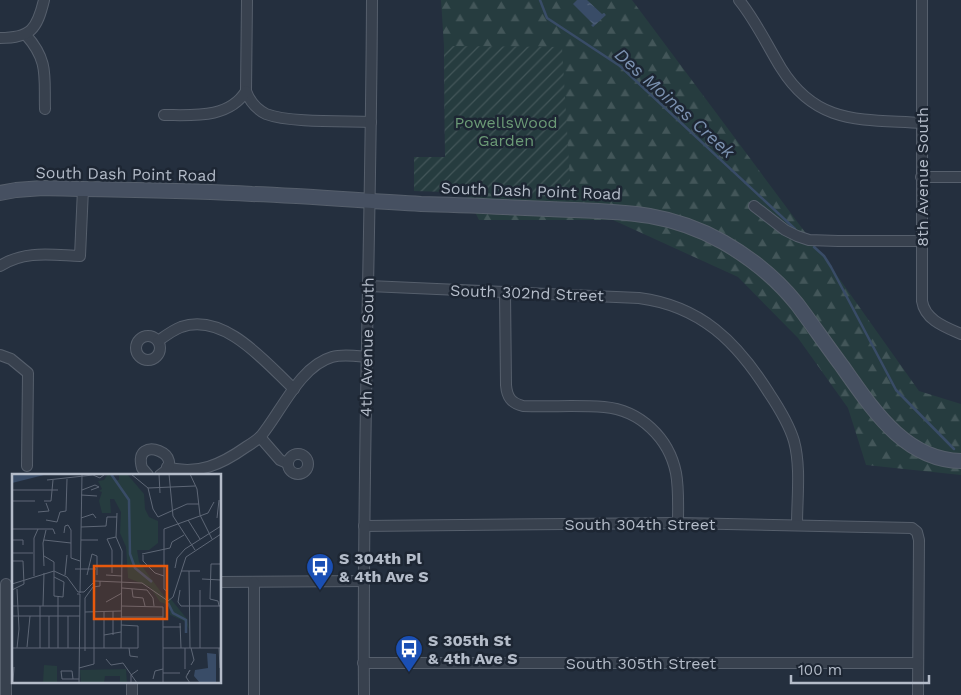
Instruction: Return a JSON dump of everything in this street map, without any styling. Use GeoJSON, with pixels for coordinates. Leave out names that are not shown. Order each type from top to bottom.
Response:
{"type":"FeatureCollection","features":[{"type":"Feature","properties":{"kind":"main road","name":"South Dash Point Road"},"geometry":{"type":"LineString","coordinates":[[0,193],[43,188],[252,194],[640,213],[663,218],[703,232],[756,264],[785,291],[814,327],[862,395],[896,433],[916,448],[931,456],[949,461],[961,461]]}},
{"type":"Feature","properties":{"kind":"street"},"geometry":{"type":"LineString","coordinates":[[0,38],[18,37],[26,34],[38,21],[44,0]]}},
{"type":"Feature","properties":{"kind":"street"},"geometry":{"type":"LineString","coordinates":[[247,0],[246,91],[253,104],[264,113],[275,116],[372,122]]}},
{"type":"Feature","properties":{"kind":"street","name":"4th Avenue South"},"geometry":{"type":"LineString","coordinates":[[364,695],[364,526],[372,122],[372,0]]}},
{"type":"Feature","properties":{"kind":"street"},"geometry":{"type":"LineString","coordinates":[[739,0],[762,34],[786,76],[800,93],[810,101],[829,112],[862,119],[922,123]]}},
{"type":"Feature","properties":{"kind":"street","name":"8th Avenue South"},"geometry":{"type":"LineString","coordinates":[[922,0],[922,297],[924,308],[929,316],[936,322],[961,334]]}},
{"type":"Feature","properties":{"kind":"street"},"geometry":{"type":"LineString","coordinates":[[26,34],[37,47],[42,61],[44,109]]}},
{"type":"Feature","properties":{"kind":"street"},"geometry":{"type":"LineString","coordinates":[[164,115],[203,114],[224,110],[235,104],[246,91]]}},
{"type":"Feature","properties":{"kind":"street"},"geometry":{"type":"LineString","coordinates":[[921,177],[961,176]]}},
{"type":"Feature","properties":{"kind":"street"},"geometry":{"type":"LineString","coordinates":[[0,266],[10,259],[26,255],[80,256],[84,190]]}},
{"type":"Feature","properties":{"kind":"street"},"geometry":{"type":"LineString","coordinates":[[754,206],[785,230],[809,240],[922,241]]}},
{"type":"Feature","properties":{"kind":"street","name":"South 302nd Street"},"geometry":{"type":"LineString","coordinates":[[369,286],[639,298],[670,304],[684,309],[709,324],[734,347],[760,379],[785,420],[793,440],[797,462],[797,525]]}},
{"type":"Feature","properties":{"kind":"street"},"geometry":{"type":"LineString","coordinates":[[505,292],[505,376],[509,397],[512,402],[523,406],[606,407],[631,414],[644,422],[656,433],[671,455],[677,482],[678,523]]}},
{"type":"Feature","properties":{"kind":"street"},"geometry":{"type":"LineString","coordinates":[[158,341],[173,330],[187,325],[217,328],[231,334],[246,344],[294,389]]}},
{"type":"Feature","properties":{"kind":"street"},"geometry":{"type":"LineString","coordinates":[[0,355],[11,359],[28,373],[27,466]]}},
{"type":"Feature","properties":{"kind":"street"},"geometry":{"type":"LineString","coordinates":[[168,467],[181,470],[212,467],[228,460],[260,437],[294,389],[312,369],[327,359],[344,355],[366,357]]}},
{"type":"Feature","properties":{"kind":"street"},"geometry":{"type":"LineString","coordinates":[[260,437],[280,460],[287,463]]}},
{"type":"Feature","properties":{"kind":"street"},"geometry":{"type":"LineString","coordinates":[[147,474],[140,464],[143,455],[149,450],[154,449],[162,451],[167,458],[168,467],[161,474]]}},
{"type":"Feature","properties":{"kind":"street","name":"South 304th Street"},"geometry":{"type":"LineString","coordinates":[[364,526],[678,523],[900,526],[915,529],[919,540],[918,663]]}},
{"type":"Feature","properties":{"kind":"street"},"geometry":{"type":"LineString","coordinates":[[221,582],[364,581]]}},
{"type":"Feature","properties":{"kind":"street"},"geometry":{"type":"LineString","coordinates":[[254,582],[254,695]]}},
{"type":"Feature","properties":{"kind":"street"},"geometry":{"type":"LineString","coordinates":[[6,695],[7,584]]}},
{"type":"Feature","properties":{"kind":"street","name":"South 305th Street"},"geometry":{"type":"LineString","coordinates":[[363,663],[918,663]]}},
{"type":"Feature","properties":{"kind":"street"},"geometry":{"type":"LineString","coordinates":[[918,663],[918,695]]}},
{"type":"Feature","properties":{"kind":"street"},"geometry":{"type":"LineString","coordinates":[[132,682],[132,695]]}},
{"type":"Feature","properties":{"kind":"green space"},"geometry":{"type":"Polygon","coordinates":[[[441,0],[632,0],[831,267],[919,391],[961,404],[961,475],[866,465],[848,408],[798,338],[738,277],[613,220],[479,220],[466,194],[463,173],[445,157],[444,46],[441,0]]]}},
{"type":"Feature","properties":{"kind":"green space","name":"PowellsWood Garden"},"geometry":{"type":"Polygon","coordinates":[[[444,46],[562,47],[571,196],[414,191],[414,157],[445,157],[444,46]]]}},
{"type":"Feature","properties":{"kind":"water"},"geometry":{"type":"Polygon","coordinates":[[[577,0],[587,0],[602,14],[606,15],[593,27],[591,25],[593,24],[573,4],[577,0]]]}},
{"type":"Feature","properties":{"kind":"waterway","name":"Des Moines Creek"},"geometry":{"type":"LineString","coordinates":[[540,0],[547,18],[620,66],[795,229]]}},
{"type":"Feature","properties":{"kind":"waterway","name":"Des Moines Creek"},"geometry":{"type":"LineString","coordinates":[[814,247],[824,256],[831,267],[896,390],[954,449]]}},
{"type":"Feature","properties":{"kind":"place","name":"S 304th Pl & 4th Ave S"},"geometry":{"type":"Point","coordinates":[320,591]}},
{"type":"Feature","properties":{"kind":"place","name":"S 305th St & 4th Ave S"},"geometry":{"type":"Point","coordinates":[409,673]}}]}
